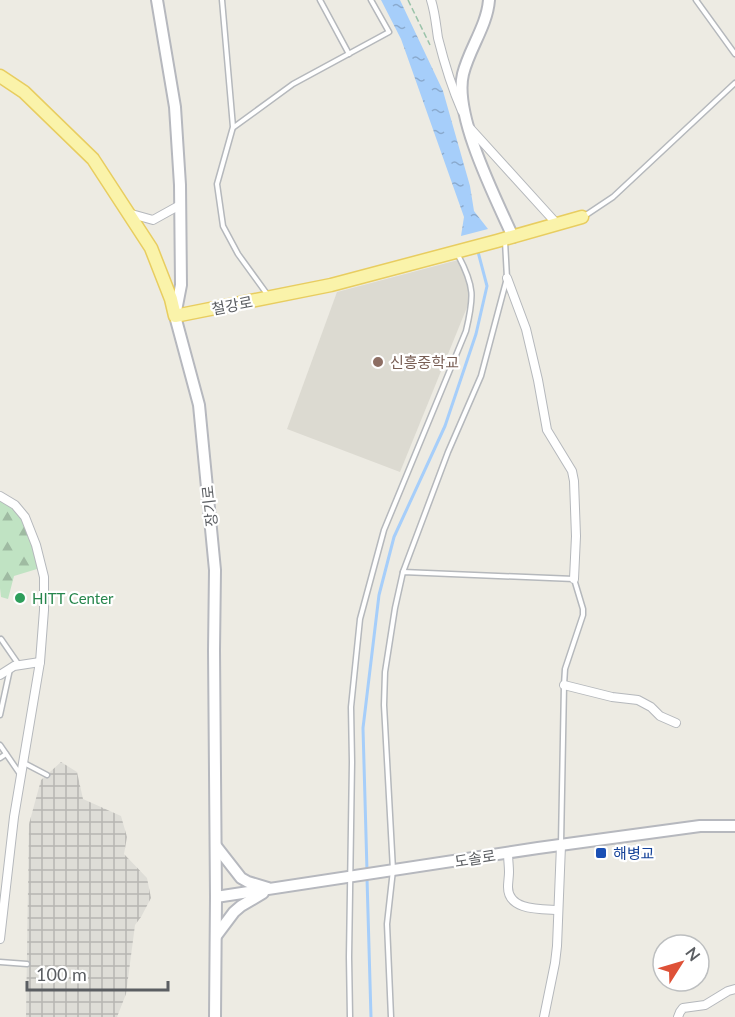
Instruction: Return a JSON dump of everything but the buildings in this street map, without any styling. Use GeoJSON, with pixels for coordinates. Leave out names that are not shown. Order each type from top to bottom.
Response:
{"type":"FeatureCollection","features":[{"type":"Feature","properties":{"kind":"main road","name":"장기로"},"geometry":{"type":"LineString","coordinates":[[157,0],[175,107],[181,285],[175,316],[199,405],[215,570],[215,1017]]}},
{"type":"Feature","properties":{"kind":"main road"},"geometry":{"type":"LineString","coordinates":[[489,0],[488,12],[463,75],[462,89],[468,127],[505,239]]}},
{"type":"Feature","properties":{"kind":"main road"},"geometry":{"type":"LineString","coordinates":[[0,76],[24,92],[93,159],[151,248],[171,299],[175,316]]}},
{"type":"Feature","properties":{"kind":"main road","name":"철강로"},"geometry":{"type":"LineString","coordinates":[[175,316],[331,285],[582,217]]}},
{"type":"Feature","properties":{"kind":"main road","name":"도솔로"},"geometry":{"type":"LineString","coordinates":[[216,897],[561,845],[700,826],[735,826]]}},
{"type":"Feature","properties":{"kind":"main road"},"geometry":{"type":"LineString","coordinates":[[216,846],[241,878],[272,889]]}},
{"type":"Feature","properties":{"kind":"main road"},"geometry":{"type":"LineString","coordinates":[[216,937],[241,906],[272,889]]}},
{"type":"Feature","properties":{"kind":"street"},"geometry":{"type":"LineString","coordinates":[[430,0],[454,93],[468,127],[557,224]]}},
{"type":"Feature","properties":{"kind":"street"},"geometry":{"type":"LineString","coordinates":[[128,213],[153,220],[180,206]]}},
{"type":"Feature","properties":{"kind":"street"},"geometry":{"type":"LineString","coordinates":[[507,278],[526,329],[547,430],[572,471],[576,536],[574,579]]}},
{"type":"Feature","properties":{"kind":"street"},"geometry":{"type":"LineString","coordinates":[[0,496],[15,505],[25,517],[36,545],[44,577],[40,662],[22,762],[0,939]]}},
{"type":"Feature","properties":{"kind":"street"},"geometry":{"type":"LineString","coordinates":[[0,675],[19,665],[40,662]]}},
{"type":"Feature","properties":{"kind":"street"},"geometry":{"type":"LineString","coordinates":[[564,685],[612,697],[638,700],[651,707],[660,716],[676,723]]}},
{"type":"Feature","properties":{"kind":"street"},"geometry":{"type":"LineString","coordinates":[[544,1017],[555,963],[561,845]]}},
{"type":"Feature","properties":{"kind":"street"},"geometry":{"type":"LineString","coordinates":[[508,853],[508,887],[512,900],[520,905],[558,910]]}},
{"type":"Feature","properties":{"kind":"street"},"geometry":{"type":"LineString","coordinates":[[678,1017],[684,1008],[705,1005],[735,989]]}},
{"type":"Feature","properties":{"kind":"lane"},"geometry":{"type":"LineString","coordinates":[[222,0],[233,127],[217,184],[223,226],[238,254],[270,297]]}},
{"type":"Feature","properties":{"kind":"lane"},"geometry":{"type":"LineString","coordinates":[[320,0],[349,54]]}},
{"type":"Feature","properties":{"kind":"lane"},"geometry":{"type":"LineString","coordinates":[[233,127],[293,84],[389,32],[371,0]]}},
{"type":"Feature","properties":{"kind":"lane"},"geometry":{"type":"LineString","coordinates":[[696,0],[735,54]]}},
{"type":"Feature","properties":{"kind":"lane"},"geometry":{"type":"LineString","coordinates":[[582,217],[613,197],[735,83]]}},
{"type":"Feature","properties":{"kind":"lane"},"geometry":{"type":"LineString","coordinates":[[391,1017],[387,924],[389,871],[385,672],[403,572],[448,452],[481,376],[507,278],[505,239]]}},
{"type":"Feature","properties":{"kind":"lane"},"geometry":{"type":"LineString","coordinates":[[350,1017],[349,957],[353,876],[351,707],[360,619],[384,530],[466,331],[472,297],[471,286],[458,251]]}},
{"type":"Feature","properties":{"kind":"lane"},"geometry":{"type":"LineString","coordinates":[[403,572],[574,579],[583,615],[565,669],[561,845]]}},
{"type":"Feature","properties":{"kind":"lane"},"geometry":{"type":"LineString","coordinates":[[2,639],[19,665]]}},
{"type":"Feature","properties":{"kind":"lane"},"geometry":{"type":"LineString","coordinates":[[0,715],[10,668]]}},
{"type":"Feature","properties":{"kind":"lane"},"geometry":{"type":"LineString","coordinates":[[0,745],[21,774]]}},
{"type":"Feature","properties":{"kind":"lane"},"geometry":{"type":"LineString","coordinates":[[0,758],[6,754]]}},
{"type":"Feature","properties":{"kind":"lane"},"geometry":{"type":"LineString","coordinates":[[22,762],[47,775]]}},
{"type":"Feature","properties":{"kind":"lane"},"geometry":{"type":"LineString","coordinates":[[0,962],[27,964]]}},
{"type":"Feature","properties":{"kind":"shaded area","name":"신흥중학교"},"geometry":{"type":"Polygon","coordinates":[[[458,260],[472,295],[400,472],[287,429],[337,292],[458,260]]]}},
{"type":"Feature","properties":{"kind":"shaded area"},"geometry":{"type":"Polygon","coordinates":[[[61,762],[77,772],[83,799],[121,816],[127,837],[124,854],[147,878],[151,898],[135,925],[126,994],[117,1017],[26,1017],[29,824],[41,780],[61,762]]]}},
{"type":"Feature","properties":{"kind":"green space"},"geometry":{"type":"Polygon","coordinates":[[[0,501],[8,505],[21,518],[38,562],[37,569],[14,576],[8,599],[1,597],[0,588],[0,501]]]}},
{"type":"Feature","properties":{"kind":"water"},"geometry":{"type":"Polygon","coordinates":[[[381,0],[400,0],[443,91],[470,186],[474,211],[488,229],[461,236],[464,217],[401,39],[381,0]]]}},
{"type":"Feature","properties":{"kind":"waterway"},"geometry":{"type":"LineString","coordinates":[[367,871],[363,728],[379,595],[394,537],[445,426],[476,334],[487,286],[477,248]]}},
{"type":"Feature","properties":{"kind":"waterway"},"geometry":{"type":"LineString","coordinates":[[367,878],[371,1017]]}},
{"type":"Feature","properties":{"kind":"place","name":"신흥중학교"},"geometry":{"type":"Point","coordinates":[378,362]}},
{"type":"Feature","properties":{"kind":"place","name":"HITT Center"},"geometry":{"type":"Point","coordinates":[20,598]}},
{"type":"Feature","properties":{"kind":"place","name":"해병교"},"geometry":{"type":"Point","coordinates":[601,853]}}]}
